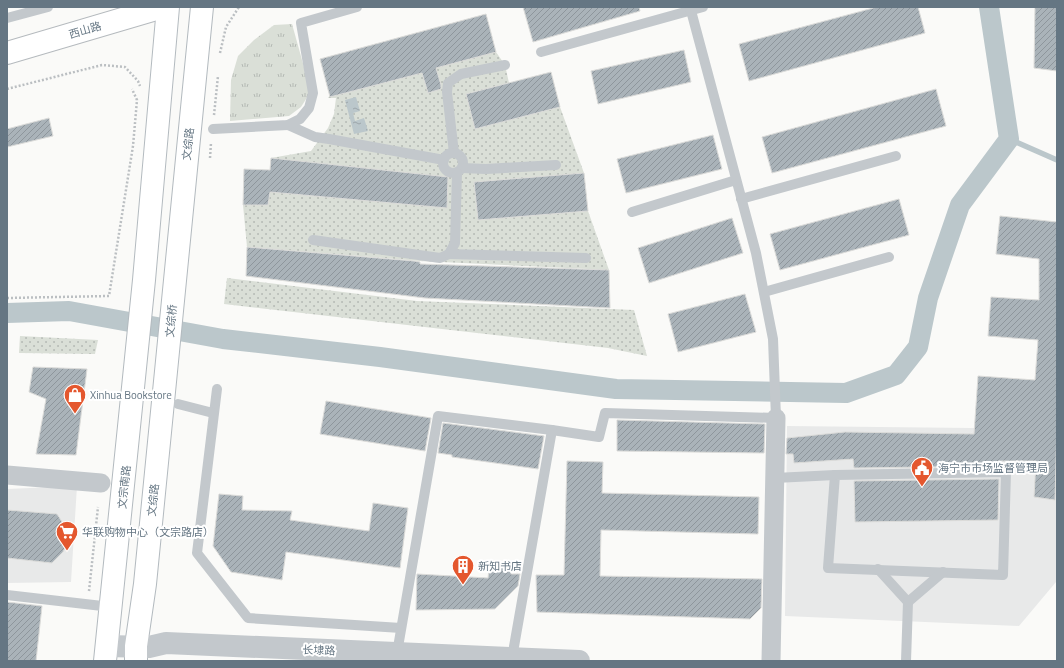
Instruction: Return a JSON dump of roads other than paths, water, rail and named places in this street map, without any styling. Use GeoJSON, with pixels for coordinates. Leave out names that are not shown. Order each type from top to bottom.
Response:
{"type":"FeatureCollection","features":[{"type":"Feature","properties":{"kind":"main road","name":"西山路"},"geometry":{"type":"LineString","coordinates":[[7,52],[163,7]]}},
{"type":"Feature","properties":{"kind":"main road","name":"文宗南路"},"geometry":{"type":"LineString","coordinates":[[106,654],[134,385],[168,7]]}},
{"type":"Feature","properties":{"kind":"main road","name":"文综路"},"geometry":{"type":"LineString","coordinates":[[175,280],[202,7]]}},
{"type":"Feature","properties":{"kind":"main road","name":"文综桥"},"geometry":{"type":"LineString","coordinates":[[167,362],[175,280]]}},
{"type":"Feature","properties":{"kind":"main road","name":"文综路"},"geometry":{"type":"LineString","coordinates":[[136,654],[145,584],[167,362]]}},
{"type":"Feature","properties":{"kind":"street"},"geometry":{"type":"LineString","coordinates":[[771,661],[776,418]]}},
{"type":"Feature","properties":{"kind":"street"},"geometry":{"type":"LineString","coordinates":[[7,475],[101,483]]}},
{"type":"Feature","properties":{"kind":"street","name":"长埭路"},"geometry":{"type":"LineString","coordinates":[[106,654],[136,654],[149,647],[166,643],[578,661]]}},
{"type":"Feature","properties":{"kind":"lane"},"geometry":{"type":"LineString","coordinates":[[7,18],[48,7]]}},
{"type":"Feature","properties":{"kind":"lane"},"geometry":{"type":"LineString","coordinates":[[213,129],[288,125],[300,119],[309,108],[313,93],[301,23],[357,7]]}},
{"type":"Feature","properties":{"kind":"lane"},"geometry":{"type":"LineString","coordinates":[[541,52],[691,9],[703,7]]}},
{"type":"Feature","properties":{"kind":"lane"},"geometry":{"type":"LineString","coordinates":[[397,653],[400,628],[438,416],[599,437],[605,413],[776,418],[773,339],[756,253],[691,9]]}},
{"type":"Feature","properties":{"kind":"lane"},"geometry":{"type":"LineString","coordinates":[[454,153],[447,92],[448,83],[461,74],[505,65]]}},
{"type":"Feature","properties":{"kind":"lane"},"geometry":{"type":"LineString","coordinates":[[288,125],[322,139],[444,160]]}},
{"type":"Feature","properties":{"kind":"lane"},"geometry":{"type":"LineString","coordinates":[[449,254],[455,243],[460,170],[463,165],[462,158],[460,156],[454,153],[448,155],[444,160],[444,166],[448,172],[460,170],[556,165]]}},
{"type":"Feature","properties":{"kind":"lane"},"geometry":{"type":"LineString","coordinates":[[741,199],[896,156]]}},
{"type":"Feature","properties":{"kind":"lane"},"geometry":{"type":"LineString","coordinates":[[632,212],[736,180]]}},
{"type":"Feature","properties":{"kind":"lane"},"geometry":{"type":"LineString","coordinates":[[314,240],[440,258],[449,254],[586,258]]}},
{"type":"Feature","properties":{"kind":"lane"},"geometry":{"type":"LineString","coordinates":[[764,292],[889,257]]}},
{"type":"Feature","properties":{"kind":"lane"},"geometry":{"type":"LineString","coordinates":[[217,388],[197,553],[248,618],[400,628]]}},
{"type":"Feature","properties":{"kind":"lane"},"geometry":{"type":"LineString","coordinates":[[178,404],[213,413]]}},
{"type":"Feature","properties":{"kind":"lane"},"geometry":{"type":"LineString","coordinates":[[512,658],[552,430]]}},
{"type":"Feature","properties":{"kind":"lane"},"geometry":{"type":"LineString","coordinates":[[775,478],[835,475],[1006,472],[1003,575],[828,568],[835,475]]}},
{"type":"Feature","properties":{"kind":"lane"},"geometry":{"type":"LineString","coordinates":[[878,570],[908,602],[906,661]]}},
{"type":"Feature","properties":{"kind":"lane"},"geometry":{"type":"LineString","coordinates":[[908,602],[943,572]]}},
{"type":"Feature","properties":{"kind":"lane"},"geometry":{"type":"LineString","coordinates":[[7,595],[111,607]]}},
{"type":"Feature","properties":{"kind":"water"},"geometry":{"type":"Polygon","coordinates":[[[356,97],[360,111],[353,113],[355,121],[364,118],[368,131],[354,134],[345,100],[356,97]]]}},
{"type":"Feature","properties":{"kind":"waterway"},"geometry":{"type":"LineString","coordinates":[[7,313],[69,311],[223,339],[380,357],[616,389],[846,393],[896,375],[918,347],[928,298],[960,205],[1009,139],[989,7]]}},
{"type":"Feature","properties":{"kind":"waterway"},"geometry":{"type":"LineString","coordinates":[[1009,139],[1057,160]]}},
{"type":"Feature","properties":{"kind":"place","name":"Xinhua Bookstore"},"geometry":{"type":"Point","coordinates":[75,414]}},
{"type":"Feature","properties":{"kind":"place","name":"海宁市市场监督管理局"},"geometry":{"type":"Point","coordinates":[922,488]}},
{"type":"Feature","properties":{"kind":"place","name":"华联购物中心（文宗路店）"},"geometry":{"type":"Point","coordinates":[67,552]}},
{"type":"Feature","properties":{"kind":"place","name":"新知书店"},"geometry":{"type":"Point","coordinates":[463,586]}}]}
